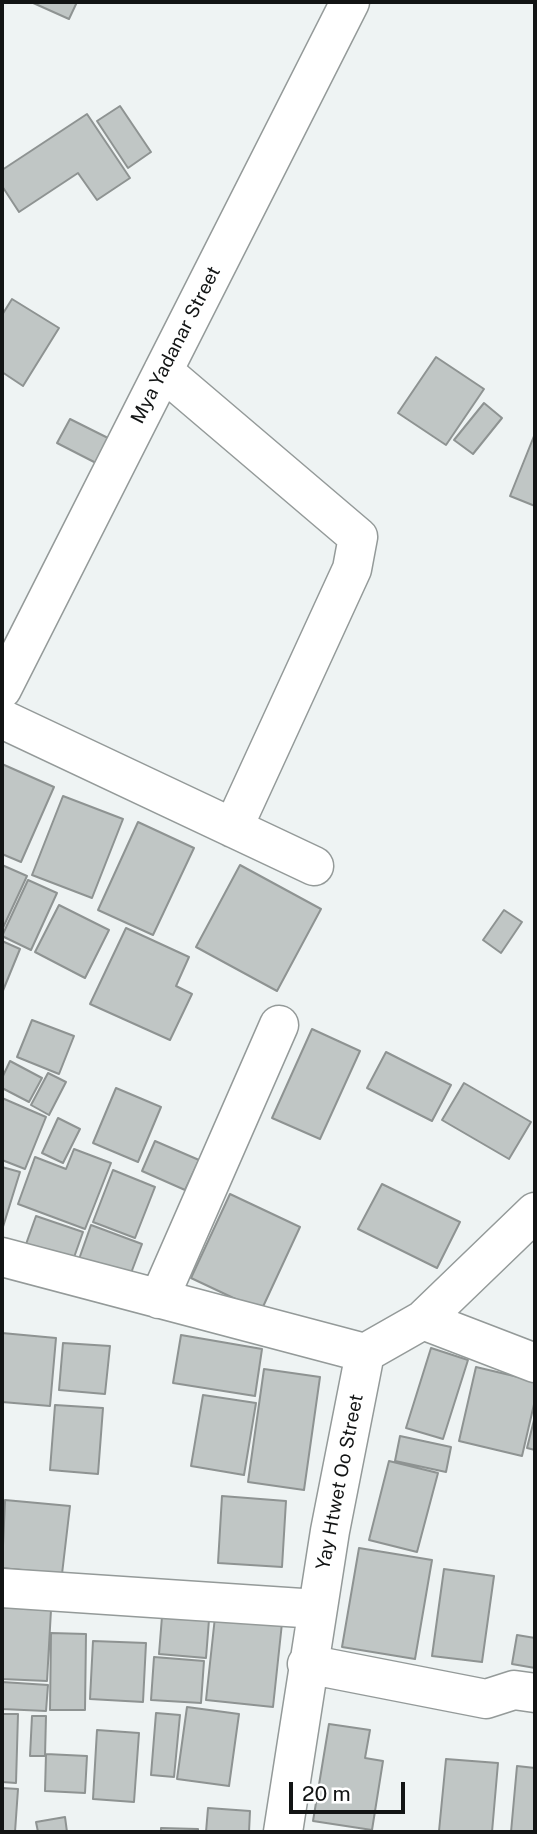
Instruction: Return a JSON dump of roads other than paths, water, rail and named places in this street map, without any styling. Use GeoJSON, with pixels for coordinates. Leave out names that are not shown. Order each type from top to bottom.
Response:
{"type":"FeatureCollection","features":[{"type":"Feature","properties":{"kind":"street","name":"Mya Yadanar Street"},"geometry":{"type":"LineString","coordinates":[[2,689],[350,2]]}},
{"type":"Feature","properties":{"kind":"street"},"geometry":{"type":"LineString","coordinates":[[163,371],[358,537],[352,569],[233,828]]}},
{"type":"Feature","properties":{"kind":"street"},"geometry":{"type":"LineString","coordinates":[[2,719],[314,866]]}},
{"type":"Feature","properties":{"kind":"street"},"geometry":{"type":"LineString","coordinates":[[159,1299],[279,1025]]}},
{"type":"Feature","properties":{"kind":"street"},"geometry":{"type":"LineString","coordinates":[[2,1257],[365,1353],[423,1320],[535,1212]]}},
{"type":"Feature","properties":{"kind":"street"},"geometry":{"type":"LineString","coordinates":[[423,1320],[535,1363]]}},
{"type":"Feature","properties":{"kind":"street","name":"Yay Htwet Oo Street"},"geometry":{"type":"LineString","coordinates":[[283,1832],[307,1664],[365,1353]]}},
{"type":"Feature","properties":{"kind":"street"},"geometry":{"type":"LineString","coordinates":[[2,1588],[317,1609]]}},
{"type":"Feature","properties":{"kind":"street"},"geometry":{"type":"LineString","coordinates":[[307,1664],[486,1699],[514,1690],[535,1693]]}}]}
